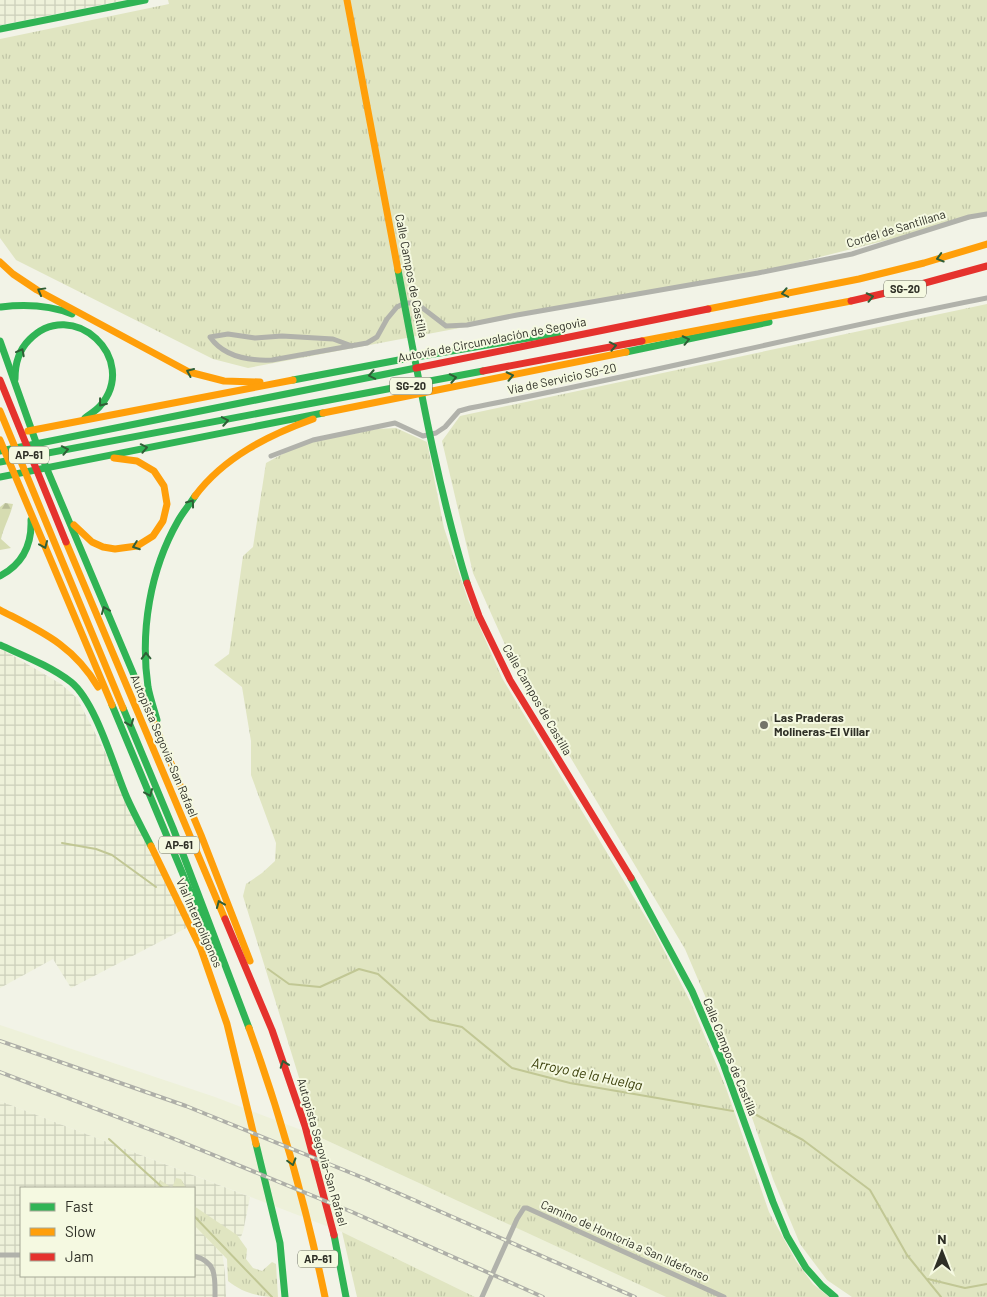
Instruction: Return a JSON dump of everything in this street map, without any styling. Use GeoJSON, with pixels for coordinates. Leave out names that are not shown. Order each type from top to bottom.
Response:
{"type":"FeatureCollection","features":[{"type":"Feature","properties":{"kind":"main road"},"geometry":{"type":"LineString","coordinates":[[0,29],[145,0]]}},
{"type":"Feature","properties":{"kind":"main road","name":"Calle Campos de Castilla"},"geometry":{"type":"LineString","coordinates":[[347,1],[426,417],[452,534],[478,616],[494,650],[528,710],[636,886],[671,950],[692,991],[720,1056],[787,1236],[806,1268],[835,1297]]}},
{"type":"Feature","properties":{"kind":"main road","name":"Autovía de Circunvalación de Segovia"},"geometry":{"type":"LineString","coordinates":[[0,451],[879,274],[987,244]]}},
{"type":"Feature","properties":{"kind":"main road"},"geometry":{"type":"LineString","coordinates":[[0,262],[25,282],[129,341]]}},
{"type":"Feature","properties":{"kind":"main road","name":"SG-20"},"geometry":{"type":"LineString","coordinates":[[0,462],[416,385],[754,319],[823,308],[922,285],[987,266]]}},
{"type":"Feature","properties":{"kind":"main road"},"geometry":{"type":"LineString","coordinates":[[1,306],[28,304],[57,308],[74,314],[189,372],[214,380],[251,383],[318,376]]}},
{"type":"Feature","properties":{"kind":"main road"},"geometry":{"type":"LineString","coordinates":[[0,476],[405,398],[704,336],[823,308]]}},
{"type":"Feature","properties":{"kind":"main road"},"geometry":{"type":"LineString","coordinates":[[250,1030],[129,749],[0,438],[412,357],[694,311]]}},
{"type":"Feature","properties":{"kind":"main road"},"geometry":{"type":"LineString","coordinates":[[19,399],[15,383],[16,363],[18,356],[32,336],[38,331],[57,325],[77,326],[94,334],[105,348],[111,364],[112,385],[108,395],[103,404],[89,415],[80,420],[57,426]]}},
{"type":"Feature","properties":{"kind":"main road"},"geometry":{"type":"LineString","coordinates":[[0,340],[19,399],[61,504],[188,803],[243,940],[272,1030]]}},
{"type":"Feature","properties":{"kind":"main road","name":"Autopista Segovia-San Rafael"},"geometry":{"type":"LineString","coordinates":[[0,380],[45,493],[272,1030],[305,1126],[333,1230],[346,1297]]}},
{"type":"Feature","properties":{"kind":"main road"},"geometry":{"type":"LineString","coordinates":[[188,803],[155,713],[150,692],[146,658],[147,605],[159,561],[170,537],[198,493],[219,471],[242,453],[265,439],[313,419],[405,398]]}},
{"type":"Feature","properties":{"kind":"main road","name":"Autopista Segovia-San Rafael"},"geometry":{"type":"LineString","coordinates":[[1,415],[173,828],[250,1030],[279,1115],[309,1222],[325,1297]]}},
{"type":"Feature","properties":{"kind":"main road"},"geometry":{"type":"LineString","coordinates":[[61,504],[84,537],[100,546],[114,549],[130,548],[147,541],[159,529],[165,517],[168,502],[164,486],[159,476],[150,467],[129,458],[79,461]]}},
{"type":"Feature","properties":{"kind":"main road"},"geometry":{"type":"LineString","coordinates":[[0,576],[18,564],[28,549],[31,526],[26,500]]}},
{"type":"Feature","properties":{"kind":"main road"},"geometry":{"type":"LineString","coordinates":[[0,610],[54,639],[71,651],[82,662],[91,673],[129,749]]}},
{"type":"Feature","properties":{"kind":"main road"},"geometry":{"type":"LineString","coordinates":[[0,614],[71,651]]}},
{"type":"Feature","properties":{"kind":"main road","name":"Vial Interpolígonos"},"geometry":{"type":"LineString","coordinates":[[0,645],[66,678],[78,689],[89,705],[105,740],[129,803],[201,949],[226,1024],[268,1188],[280,1243],[285,1297]]}},
{"type":"Feature","properties":{"kind":"street","name":"Cordel de Santillana"},"geometry":{"type":"LineString","coordinates":[[405,303],[416,303],[446,326],[467,325],[758,273],[852,254],[969,217],[987,214]]}},
{"type":"Feature","properties":{"kind":"street","name":"Vía de Servicio SG-20"},"geometry":{"type":"LineString","coordinates":[[430,435],[445,428],[459,411],[470,408],[595,383],[869,321],[987,298]]}},
{"type":"Feature","properties":{"kind":"street"},"geometry":{"type":"LineString","coordinates":[[352,346],[333,339],[290,336],[255,338],[228,334],[210,337],[215,345],[223,350],[240,357],[259,361],[352,346],[367,343],[377,337],[387,319],[397,307],[405,303]]}},
{"type":"Feature","properties":{"kind":"street"},"geometry":{"type":"LineString","coordinates":[[272,456],[313,440],[395,424],[423,436],[430,435]]}},
{"type":"Feature","properties":{"kind":"street","name":"Camino de Hontoria a San Ildefonso"},"geometry":{"type":"LineString","coordinates":[[482,1296],[517,1219],[524,1208],[529,1208],[724,1297]]}},
{"type":"Feature","properties":{"kind":"street"},"geometry":{"type":"LineString","coordinates":[[0,1255],[20,1255]]}},
{"type":"Feature","properties":{"kind":"street"},"geometry":{"type":"LineString","coordinates":[[195,1256],[203,1259],[212,1268],[215,1275],[215,1297]]}},
{"type":"Feature","properties":{"kind":"shaded area"},"geometry":{"type":"Polygon","coordinates":[[[0,0],[125,0],[0,25],[0,0]]]}},
{"type":"Feature","properties":{"kind":"shaded area"},"geometry":{"type":"Polygon","coordinates":[[[0,648],[61,684],[77,698],[194,924],[71,988],[53,959],[0,988],[0,648]]]}},
{"type":"Feature","properties":{"kind":"shaded area"},"geometry":{"type":"Polygon","coordinates":[[[0,1025],[215,1097],[317,1136],[666,1297],[475,1297],[342,1232],[0,1101],[0,1025]]]}},
{"type":"Feature","properties":{"kind":"shaded area"},"geometry":{"type":"Polygon","coordinates":[[[0,1101],[250,1197],[243,1232],[237,1246],[218,1224],[225,1273],[226,1297],[0,1297],[0,1101]]]}},
{"type":"Feature","properties":{"kind":"green space"},"geometry":{"type":"Polygon","coordinates":[[[168,0],[987,0],[987,215],[776,268],[248,368],[213,359],[16,260],[0,238],[0,39],[169,4],[168,0]]]}},
{"type":"Feature","properties":{"kind":"green space"},"geometry":{"type":"Polygon","coordinates":[[[987,304],[987,1297],[852,1297],[827,1280],[800,1244],[773,1179],[732,1059],[685,949],[511,658],[473,573],[442,441],[460,416],[987,304]]]}},
{"type":"Feature","properties":{"kind":"green space"},"geometry":{"type":"Polygon","coordinates":[[[396,428],[427,442],[444,528],[468,600],[502,678],[654,931],[691,1003],[726,1088],[769,1212],[796,1261],[813,1284],[829,1297],[666,1297],[317,1136],[243,896],[246,884],[275,861],[276,843],[251,775],[251,741],[242,687],[214,665],[229,654],[243,556],[253,547],[266,463],[301,444],[377,429],[396,428]]]}},
{"type":"Feature","properties":{"kind":"green space"},"geometry":{"type":"Polygon","coordinates":[[[5,503],[13,504],[1,539],[11,548],[0,550],[0,507],[5,503]]]}},
{"type":"Feature","properties":{"kind":"green space"},"geometry":{"type":"Polygon","coordinates":[[[176,1178],[181,1179],[185,1187],[172,1187],[176,1178]]]}},
{"type":"Feature","properties":{"kind":"green space"},"geometry":{"type":"Polygon","coordinates":[[[160,1180],[170,1187],[158,1187],[160,1180]]]}},
{"type":"Feature","properties":{"kind":"green space"},"geometry":{"type":"Polygon","coordinates":[[[195,1207],[237,1235],[247,1249],[246,1259],[253,1268],[262,1271],[272,1262],[276,1264],[278,1297],[252,1294],[239,1289],[228,1281],[227,1259],[195,1226],[195,1207]]]}},
{"type":"Feature","properties":{"kind":"green space"},"geometry":{"type":"Polygon","coordinates":[[[342,1232],[475,1297],[357,1297],[342,1232]]]}},
{"type":"Feature","properties":{"kind":"waterway","name":"Arroyo de la Huelga"},"geometry":{"type":"LineString","coordinates":[[62,843],[96,849],[112,855],[156,887]]}},
{"type":"Feature","properties":{"kind":"waterway","name":"Arroyo de la Huelga"},"geometry":{"type":"LineString","coordinates":[[268,969],[289,984],[320,987],[359,969],[378,974],[430,1020],[462,1027],[512,1068],[570,1083],[733,1111]]}},
{"type":"Feature","properties":{"kind":"waterway","name":"Arroyo de la Huelga"},"geometry":{"type":"LineString","coordinates":[[751,1112],[803,1140],[870,1190],[907,1255],[941,1297]]}},
{"type":"Feature","properties":{"kind":"waterway"},"geometry":{"type":"LineString","coordinates":[[109,1139],[162,1187]]}},
{"type":"Feature","properties":{"kind":"waterway"},"geometry":{"type":"LineString","coordinates":[[195,1217],[272,1297]]}},
{"type":"Feature","properties":{"kind":"waterway"},"geometry":{"type":"LineString","coordinates":[[928,1279],[965,1288],[987,1284]]}},
{"type":"Feature","properties":{"kind":"railway"},"geometry":{"type":"LineString","coordinates":[[0,1041],[186,1106],[366,1179],[635,1297]]}},
{"type":"Feature","properties":{"kind":"railway"},"geometry":{"type":"LineString","coordinates":[[0,1072],[172,1138],[352,1212],[543,1297]]}},
{"type":"Feature","properties":{"kind":"traffic: fast"},"geometry":{"type":"LineString","coordinates":[[0,29],[145,0]]}},
{"type":"Feature","properties":{"kind":"traffic: fast"},"geometry":{"type":"LineString","coordinates":[[398,270],[437,467],[467,583]]}},
{"type":"Feature","properties":{"kind":"traffic: fast"},"geometry":{"type":"LineString","coordinates":[[1,307],[37,306],[72,314]]}},
{"type":"Feature","properties":{"kind":"traffic: fast"},"geometry":{"type":"LineString","coordinates":[[626,352],[769,322]]}},
{"type":"Feature","properties":{"kind":"traffic: fast"},"geometry":{"type":"LineString","coordinates":[[15,379],[18,358],[29,340],[46,328],[64,325],[81,329],[96,338],[107,353],[112,370],[110,388],[100,406],[85,418]]}},
{"type":"Feature","properties":{"kind":"traffic: fast"},"geometry":{"type":"LineString","coordinates":[[293,380],[558,333]]}},
{"type":"Feature","properties":{"kind":"traffic: fast"},"geometry":{"type":"LineString","coordinates":[[0,341],[38,448]]}},
{"type":"Feature","properties":{"kind":"traffic: fast"},"geometry":{"type":"LineString","coordinates":[[0,451],[416,368]]}},
{"type":"Feature","properties":{"kind":"traffic: fast"},"geometry":{"type":"LineString","coordinates":[[0,462],[483,371]]}},
{"type":"Feature","properties":{"kind":"traffic: fast"},"geometry":{"type":"LineString","coordinates":[[0,477],[323,413]]}},
{"type":"Feature","properties":{"kind":"traffic: fast"},"geometry":{"type":"LineString","coordinates":[[44,462],[136,680]]}},
{"type":"Feature","properties":{"kind":"traffic: fast"},"geometry":{"type":"LineString","coordinates":[[157,720],[149,691],[146,666],[145,644],[150,601],[154,580],[168,540],[195,496]]}},
{"type":"Feature","properties":{"kind":"traffic: fast"},"geometry":{"type":"LineString","coordinates":[[0,576],[15,566],[28,546],[31,520]]}},
{"type":"Feature","properties":{"kind":"traffic: fast"},"geometry":{"type":"LineString","coordinates":[[0,645],[54,671],[71,682],[80,691],[104,736],[127,798],[151,846]]}},
{"type":"Feature","properties":{"kind":"traffic: fast"},"geometry":{"type":"LineString","coordinates":[[112,705],[218,958]]}},
{"type":"Feature","properties":{"kind":"traffic: fast"},"geometry":{"type":"LineString","coordinates":[[123,708],[173,828],[249,1028]]}},
{"type":"Feature","properties":{"kind":"traffic: fast"},"geometry":{"type":"LineString","coordinates":[[631,878],[692,991],[723,1063],[787,1236],[806,1268],[835,1297]]}},
{"type":"Feature","properties":{"kind":"traffic: fast"},"geometry":{"type":"LineString","coordinates":[[256,1144],[280,1243],[285,1297]]}},
{"type":"Feature","properties":{"kind":"traffic: fast"},"geometry":{"type":"LineString","coordinates":[[334,1235],[346,1297]]}},
{"type":"Feature","properties":{"kind":"traffic: slow"},"geometry":{"type":"LineString","coordinates":[[347,0],[398,270]]}},
{"type":"Feature","properties":{"kind":"traffic: slow"},"geometry":{"type":"LineString","coordinates":[[708,309],[859,279],[924,263],[987,244]]}},
{"type":"Feature","properties":{"kind":"traffic: slow"},"geometry":{"type":"LineString","coordinates":[[0,262],[13,274],[37,290],[189,372],[224,381],[260,382]]}},
{"type":"Feature","properties":{"kind":"traffic: slow"},"geometry":{"type":"LineString","coordinates":[[642,341],[851,301]]}},
{"type":"Feature","properties":{"kind":"traffic: slow"},"geometry":{"type":"LineString","coordinates":[[323,413],[626,352]]}},
{"type":"Feature","properties":{"kind":"traffic: slow"},"geometry":{"type":"LineString","coordinates":[[28,431],[293,380]]}},
{"type":"Feature","properties":{"kind":"traffic: slow"},"geometry":{"type":"LineString","coordinates":[[0,411],[123,708]]}},
{"type":"Feature","properties":{"kind":"traffic: slow"},"geometry":{"type":"LineString","coordinates":[[195,496],[219,470],[248,449],[280,432],[313,419]]}},
{"type":"Feature","properties":{"kind":"traffic: slow"},"geometry":{"type":"LineString","coordinates":[[0,440],[112,705]]}},
{"type":"Feature","properties":{"kind":"traffic: slow"},"geometry":{"type":"LineString","coordinates":[[74,525],[92,542],[103,547],[115,549],[137,546],[153,536],[163,521],[167,504],[164,486],[154,471],[137,461],[114,458]]}},
{"type":"Feature","properties":{"kind":"traffic: slow"},"geometry":{"type":"LineString","coordinates":[[66,542],[225,919]]}},
{"type":"Feature","properties":{"kind":"traffic: slow"},"geometry":{"type":"LineString","coordinates":[[0,610],[43,633],[67,650],[78,660],[98,687]]}},
{"type":"Feature","properties":{"kind":"traffic: slow"},"geometry":{"type":"LineString","coordinates":[[136,680],[201,835],[250,961]]}},
{"type":"Feature","properties":{"kind":"traffic: slow"},"geometry":{"type":"LineString","coordinates":[[151,846],[201,949],[227,1024],[256,1144]]}},
{"type":"Feature","properties":{"kind":"traffic: slow"},"geometry":{"type":"LineString","coordinates":[[249,1028],[272,1094],[292,1161],[325,1297]]}},
{"type":"Feature","properties":{"kind":"traffic: jam"},"geometry":{"type":"LineString","coordinates":[[851,301],[987,266]]}},
{"type":"Feature","properties":{"kind":"traffic: jam"},"geometry":{"type":"LineString","coordinates":[[416,368],[708,309]]}},
{"type":"Feature","properties":{"kind":"traffic: jam"},"geometry":{"type":"LineString","coordinates":[[483,371],[642,341]]}},
{"type":"Feature","properties":{"kind":"traffic: jam"},"geometry":{"type":"LineString","coordinates":[[0,380],[66,542]]}},
{"type":"Feature","properties":{"kind":"traffic: jam"},"geometry":{"type":"LineString","coordinates":[[467,583],[479,616],[510,680],[631,878]]}},
{"type":"Feature","properties":{"kind":"traffic: jam"},"geometry":{"type":"LineString","coordinates":[[225,919],[272,1030],[305,1126],[334,1235]]}},
{"type":"Feature","properties":{"kind":"place","name":"Las Praderas Molineras-El Villar"},"geometry":{"type":"Point","coordinates":[764,725]}}]}
